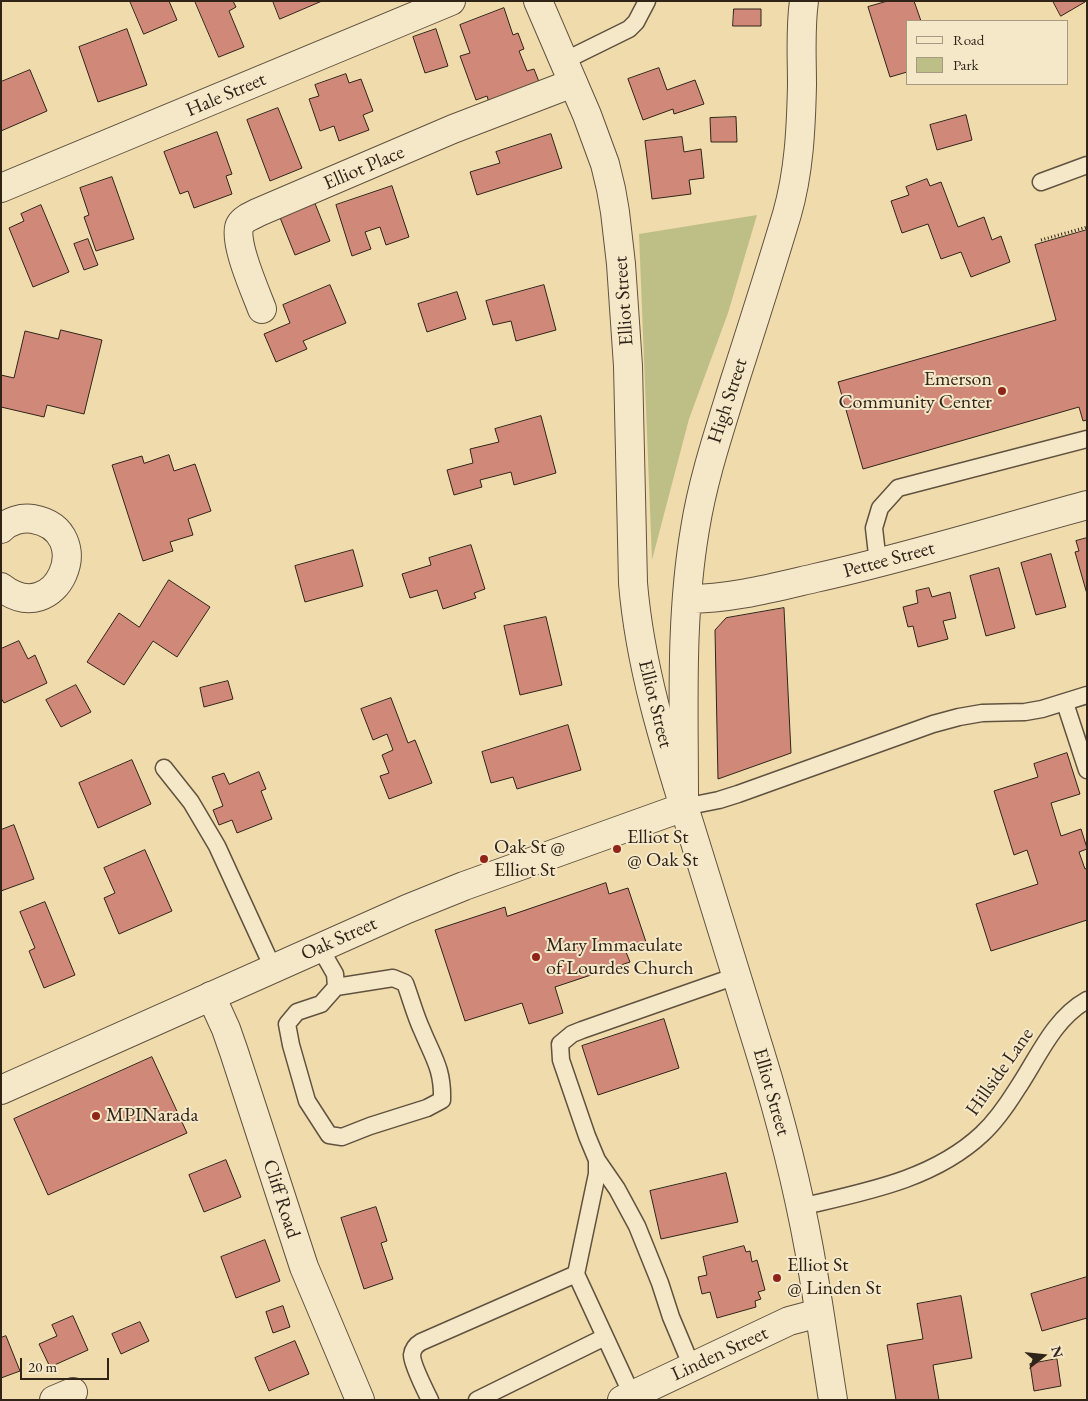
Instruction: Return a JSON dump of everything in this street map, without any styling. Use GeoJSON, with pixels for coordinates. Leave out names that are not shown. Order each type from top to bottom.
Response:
{"type":"FeatureCollection","features":[{"type":"Feature","properties":{"kind":"street","name":"Hale Street"},"geometry":{"type":"LineString","coordinates":[[1,188],[452,1]]}},
{"type":"Feature","properties":{"kind":"street","name":"Elliot Street"},"geometry":{"type":"LineString","coordinates":[[538,1],[587,115],[605,164],[616,212],[628,376],[631,556],[635,610],[644,664],[684,807],[772,1090],[809,1248],[833,1400]]}},
{"type":"Feature","properties":{"kind":"street","name":"High Street"},"geometry":{"type":"LineString","coordinates":[[684,807],[684,648],[693,539],[712,454],[794,191],[800,141],[802,17],[804,1]]}},
{"type":"Feature","properties":{"kind":"street","name":"Elliot Place"},"geometry":{"type":"LineString","coordinates":[[262,309],[240,250],[237,233],[240,225],[249,217],[453,129],[568,72]]}},
{"type":"Feature","properties":{"kind":"street","name":"Pettee Street"},"geometry":{"type":"LineString","coordinates":[[687,599],[742,595],[878,563],[1087,504]]}},
{"type":"Feature","properties":{"kind":"street"},"geometry":{"type":"LineString","coordinates":[[1,529],[15,520],[28,518],[52,526],[61,536],[66,547],[67,560],[65,573],[58,584],[48,592],[35,597],[22,598],[9,593],[1,587]]}},
{"type":"Feature","properties":{"kind":"street","name":"Oak Street"},"geometry":{"type":"LineString","coordinates":[[1,1090],[273,968],[464,886],[684,807]]}},
{"type":"Feature","properties":{"kind":"street","name":"Cliff Road"},"geometry":{"type":"LineString","coordinates":[[211,996],[234,1052],[304,1267],[360,1400]]}},
{"type":"Feature","properties":{"kind":"street","name":"Linden Street"},"geometry":{"type":"LineString","coordinates":[[627,1397],[789,1321],[819,1313]]}},
{"type":"Feature","properties":{"kind":"lane"},"geometry":{"type":"LineString","coordinates":[[568,72],[629,29],[636,22],[647,1]]}},
{"type":"Feature","properties":{"kind":"lane"},"geometry":{"type":"LineString","coordinates":[[1041,182],[1087,165]]}},
{"type":"Feature","properties":{"kind":"lane"},"geometry":{"type":"LineString","coordinates":[[878,563],[874,528],[880,508],[898,488],[1087,439]]}},
{"type":"Feature","properties":{"kind":"lane"},"geometry":{"type":"LineString","coordinates":[[684,807],[733,796],[942,722],[982,713],[1025,712],[1042,709],[1087,695]]}},
{"type":"Feature","properties":{"kind":"lane"},"geometry":{"type":"LineString","coordinates":[[1065,703],[1087,770]]}},
{"type":"Feature","properties":{"kind":"lane"},"geometry":{"type":"LineString","coordinates":[[164,768],[191,802],[217,846],[273,968]]}},
{"type":"Feature","properties":{"kind":"lane"},"geometry":{"type":"LineString","coordinates":[[320,948],[335,974],[336,987],[321,1004],[297,1012],[287,1024],[291,1046],[307,1101],[329,1135],[342,1137],[426,1108],[442,1100],[442,1086],[438,1064],[421,1029],[405,983],[393,978],[336,987]]}},
{"type":"Feature","properties":{"kind":"lane"},"geometry":{"type":"LineString","coordinates":[[692,1367],[637,1226],[618,1189],[597,1160],[587,1136],[560,1060],[560,1044],[572,1034],[582,1030],[736,976]]}},
{"type":"Feature","properties":{"kind":"lane","name":"Hillside Lane"},"geometry":{"type":"LineString","coordinates":[[800,1207],[901,1182],[958,1154],[982,1134],[1000,1114],[1021,1084],[1053,1031],[1076,1006],[1087,1000]]}},
{"type":"Feature","properties":{"kind":"lane"},"geometry":{"type":"LineString","coordinates":[[597,1160],[597,1174],[576,1274],[605,1337],[627,1397]]}},
{"type":"Feature","properties":{"kind":"lane"},"geometry":{"type":"LineString","coordinates":[[430,1400],[413,1362],[412,1354],[415,1346],[576,1274]]}},
{"type":"Feature","properties":{"kind":"lane"},"geometry":{"type":"LineString","coordinates":[[476,1400],[605,1337]]}},
{"type":"Feature","properties":{"kind":"path"},"geometry":{"type":"LineString","coordinates":[[1041,240],[1087,227]]}},
{"type":"Feature","properties":{"kind":"green space"},"geometry":{"type":"Polygon","coordinates":[[[757,215],[728,313],[689,419],[652,560],[639,234],[757,215]]]}},
{"type":"Feature","properties":{"kind":"building"},"geometry":{"type":"Polygon","coordinates":[[[130,1],[169,1],[177,20],[144,34],[130,1]]]}},
{"type":"Feature","properties":{"kind":"building"},"geometry":{"type":"Polygon","coordinates":[[[195,1],[233,1],[236,7],[229,11],[244,47],[219,57],[195,1]]]}},
{"type":"Feature","properties":{"kind":"building"},"geometry":{"type":"Polygon","coordinates":[[[273,1],[322,1],[280,19],[273,1]]]}},
{"type":"Feature","properties":{"kind":"building"},"geometry":{"type":"Polygon","coordinates":[[[888,1],[914,1],[921,20],[906,20],[906,72],[890,77],[868,7],[888,1]]]}},
{"type":"Feature","properties":{"kind":"building"},"geometry":{"type":"Polygon","coordinates":[[[1053,1],[1084,1],[1085,2],[1061,16],[1053,1]]]}},
{"type":"Feature","properties":{"kind":"building"},"geometry":{"type":"Polygon","coordinates":[[[504,8],[513,35],[518,33],[524,49],[519,51],[527,71],[534,69],[541,87],[490,106],[487,96],[476,100],[460,56],[470,53],[460,25],[504,8]]]}},
{"type":"Feature","properties":{"kind":"building"},"geometry":{"type":"Polygon","coordinates":[[[734,9],[761,9],[761,26],[733,26],[734,9]]]}},
{"type":"Feature","properties":{"kind":"building"},"geometry":{"type":"Polygon","coordinates":[[[127,29],[147,85],[98,102],[79,47],[127,29]]]}},
{"type":"Feature","properties":{"kind":"building"},"geometry":{"type":"Polygon","coordinates":[[[436,29],[448,66],[425,73],[413,37],[436,29]]]}},
{"type":"Feature","properties":{"kind":"building"},"geometry":{"type":"Polygon","coordinates":[[[659,68],[667,90],[695,80],[704,104],[674,114],[673,109],[643,120],[628,79],[659,68]]]}},
{"type":"Feature","properties":{"kind":"building"},"geometry":{"type":"Polygon","coordinates":[[[30,70],[47,111],[1,131],[1,82],[30,70]]]}},
{"type":"Feature","properties":{"kind":"building"},"geometry":{"type":"Polygon","coordinates":[[[346,74],[349,83],[361,79],[373,111],[363,115],[369,130],[339,141],[334,126],[320,131],[309,99],[319,96],[315,85],[346,74]]]}},
{"type":"Feature","properties":{"kind":"building"},"geometry":{"type":"Polygon","coordinates":[[[278,108],[302,168],[270,181],[247,120],[278,108]]]}},
{"type":"Feature","properties":{"kind":"building"},"geometry":{"type":"Polygon","coordinates":[[[966,115],[972,140],[937,150],[930,125],[966,115]]]}},
{"type":"Feature","properties":{"kind":"building"},"geometry":{"type":"Polygon","coordinates":[[[736,117],[737,142],[711,142],[710,118],[736,117]]]}},
{"type":"Feature","properties":{"kind":"building"},"geometry":{"type":"Polygon","coordinates":[[[217,132],[232,174],[226,176],[232,194],[194,208],[188,191],[180,194],[164,152],[217,132]]]}},
{"type":"Feature","properties":{"kind":"building"},"geometry":{"type":"Polygon","coordinates":[[[551,134],[562,168],[477,195],[470,172],[500,163],[496,152],[551,134]]]}},
{"type":"Feature","properties":{"kind":"building"},"geometry":{"type":"Polygon","coordinates":[[[682,137],[684,152],[701,149],[704,178],[689,180],[691,194],[652,199],[645,141],[682,137]]]}},
{"type":"Feature","properties":{"kind":"building"},"geometry":{"type":"Polygon","coordinates":[[[112,177],[134,239],[96,251],[84,217],[89,215],[80,188],[112,177]]]}},
{"type":"Feature","properties":{"kind":"building"},"geometry":{"type":"Polygon","coordinates":[[[927,179],[930,186],[941,182],[958,227],[984,217],[992,240],[1001,236],[1010,262],[971,277],[961,252],[941,259],[928,224],[902,233],[891,201],[909,195],[906,187],[927,179]]]}},
{"type":"Feature","properties":{"kind":"building"},"geometry":{"type":"Polygon","coordinates":[[[392,186],[409,237],[386,245],[380,227],[365,232],[371,249],[352,256],[336,205],[392,186]]]}},
{"type":"Feature","properties":{"kind":"building"},"geometry":{"type":"Polygon","coordinates":[[[314,201],[330,241],[295,255],[279,215],[314,201]]]}},
{"type":"Feature","properties":{"kind":"building"},"geometry":{"type":"Polygon","coordinates":[[[41,205],[69,272],[33,287],[9,228],[24,221],[21,214],[41,205]]]}},
{"type":"Feature","properties":{"kind":"building"},"geometry":{"type":"Polygon","coordinates":[[[1087,230],[1087,420],[1083,421],[1079,407],[863,469],[838,382],[1056,320],[1035,245],[1087,230]]]}},
{"type":"Feature","properties":{"kind":"building"},"geometry":{"type":"Polygon","coordinates":[[[88,239],[98,265],[84,270],[74,244],[88,239]]]}},
{"type":"Feature","properties":{"kind":"building"},"geometry":{"type":"Polygon","coordinates":[[[330,285],[346,323],[303,341],[307,349],[276,362],[264,334],[290,323],[283,305],[330,285]]]}},
{"type":"Feature","properties":{"kind":"building"},"geometry":{"type":"Polygon","coordinates":[[[544,285],[556,330],[516,341],[511,321],[493,325],[486,301],[544,285]]]}},
{"type":"Feature","properties":{"kind":"building"},"geometry":{"type":"Polygon","coordinates":[[[457,292],[466,319],[427,332],[418,304],[457,292]]]}},
{"type":"Feature","properties":{"kind":"building"},"geometry":{"type":"Polygon","coordinates":[[[61,330],[102,340],[84,414],[47,405],[44,417],[1,407],[1,375],[14,378],[25,331],[58,339],[61,330]]]}},
{"type":"Feature","properties":{"kind":"building"},"geometry":{"type":"Polygon","coordinates":[[[541,416],[556,473],[514,485],[511,472],[480,480],[482,487],[454,495],[447,470],[473,463],[470,449],[499,442],[495,429],[541,416]]]}},
{"type":"Feature","properties":{"kind":"building"},"geometry":{"type":"Polygon","coordinates":[[[169,455],[174,471],[195,464],[211,511],[188,519],[193,535],[170,542],[173,551],[143,561],[112,465],[142,456],[144,463],[169,455]]]}},
{"type":"Feature","properties":{"kind":"building"},"geometry":{"type":"Polygon","coordinates":[[[1087,538],[1087,594],[1075,552],[1079,551],[1076,541],[1087,538]]]}},
{"type":"Feature","properties":{"kind":"building"},"geometry":{"type":"Polygon","coordinates":[[[471,545],[485,589],[474,593],[476,598],[443,609],[437,590],[410,598],[402,574],[431,565],[429,558],[471,545]]]}},
{"type":"Feature","properties":{"kind":"building"},"geometry":{"type":"Polygon","coordinates":[[[353,550],[363,586],[305,602],[295,566],[353,550]]]}},
{"type":"Feature","properties":{"kind":"building"},"geometry":{"type":"Polygon","coordinates":[[[1051,554],[1066,607],[1036,615],[1021,563],[1051,554]]]}},
{"type":"Feature","properties":{"kind":"building"},"geometry":{"type":"Polygon","coordinates":[[[999,568],[1015,628],[986,636],[970,576],[999,568]]]}},
{"type":"Feature","properties":{"kind":"building"},"geometry":{"type":"Polygon","coordinates":[[[169,580],[210,607],[177,657],[153,641],[124,685],[87,662],[119,613],[139,627],[169,580]]]}},
{"type":"Feature","properties":{"kind":"building"},"geometry":{"type":"Polygon","coordinates":[[[929,588],[932,597],[950,592],[956,618],[943,621],[948,639],[918,647],[913,626],[908,627],[903,607],[918,603],[916,591],[929,588]]]}},
{"type":"Feature","properties":{"kind":"building"},"geometry":{"type":"Polygon","coordinates":[[[784,608],[791,753],[718,779],[715,630],[726,618],[784,608]]]}},
{"type":"Feature","properties":{"kind":"building"},"geometry":{"type":"Polygon","coordinates":[[[546,617],[562,685],[520,695],[504,626],[546,617]]]}},
{"type":"Feature","properties":{"kind":"building"},"geometry":{"type":"Polygon","coordinates":[[[19,641],[28,659],[35,655],[47,683],[4,703],[1,698],[1,649],[19,641]]]}},
{"type":"Feature","properties":{"kind":"building"},"geometry":{"type":"Polygon","coordinates":[[[228,681],[233,699],[204,707],[200,688],[228,681]]]}},
{"type":"Feature","properties":{"kind":"building"},"geometry":{"type":"Polygon","coordinates":[[[76,685],[91,712],[61,727],[46,700],[76,685]]]}},
{"type":"Feature","properties":{"kind":"building"},"geometry":{"type":"Polygon","coordinates":[[[391,698],[408,743],[415,740],[432,783],[389,799],[380,776],[389,773],[382,755],[393,750],[387,734],[373,740],[361,709],[391,698]]]}},
{"type":"Feature","properties":{"kind":"building"},"geometry":{"type":"Polygon","coordinates":[[[568,725],[581,770],[517,789],[513,777],[491,783],[482,752],[568,725]]]}},
{"type":"Feature","properties":{"kind":"building"},"geometry":{"type":"Polygon","coordinates":[[[1067,753],[1080,794],[1051,803],[1061,836],[1081,829],[1087,848],[1079,852],[1085,869],[1087,868],[1087,920],[991,951],[976,904],[1038,884],[1027,850],[1014,855],[994,791],[1038,777],[1034,764],[1067,753]]]}},
{"type":"Feature","properties":{"kind":"building"},"geometry":{"type":"Polygon","coordinates":[[[132,760],[151,804],[98,828],[79,783],[132,760]]]}},
{"type":"Feature","properties":{"kind":"building"},"geometry":{"type":"Polygon","coordinates":[[[259,772],[266,789],[261,791],[272,819],[237,833],[232,820],[219,825],[213,810],[223,806],[212,777],[224,773],[229,784],[259,772]]]}},
{"type":"Feature","properties":{"kind":"building"},"geometry":{"type":"Polygon","coordinates":[[[14,825],[34,879],[1,891],[1,830],[14,825]]]}},
{"type":"Feature","properties":{"kind":"building"},"geometry":{"type":"Polygon","coordinates":[[[145,850],[172,911],[119,934],[104,898],[115,893],[104,868],[145,850]]]}},
{"type":"Feature","properties":{"kind":"building","name":"Mary Immaculate of Lourdes Church"},"geometry":{"type":"Polygon","coordinates":[[[606,883],[609,894],[628,888],[647,945],[626,952],[630,962],[555,987],[563,1013],[529,1024],[522,1003],[465,1021],[435,930],[505,907],[507,916],[606,883]]]}},
{"type":"Feature","properties":{"kind":"building"},"geometry":{"type":"Polygon","coordinates":[[[45,902],[75,975],[44,988],[29,951],[35,948],[20,912],[45,902]]]}},
{"type":"Feature","properties":{"kind":"building"},"geometry":{"type":"Polygon","coordinates":[[[664,1019],[679,1068],[598,1095],[582,1046],[664,1019]]]}},
{"type":"Feature","properties":{"kind":"building"},"geometry":{"type":"Polygon","coordinates":[[[152,1057],[187,1133],[48,1195],[14,1119],[152,1057]]]}},
{"type":"Feature","properties":{"kind":"building"},"geometry":{"type":"Polygon","coordinates":[[[226,1160],[241,1197],[204,1212],[189,1175],[226,1160]]]}},
{"type":"Feature","properties":{"kind":"building"},"geometry":{"type":"Polygon","coordinates":[[[726,1173],[738,1222],[661,1239],[650,1191],[726,1173]]]}},
{"type":"Feature","properties":{"kind":"building"},"geometry":{"type":"Polygon","coordinates":[[[376,1207],[387,1241],[381,1243],[393,1279],[364,1289],[341,1218],[376,1207]]]}},
{"type":"Feature","properties":{"kind":"building"},"geometry":{"type":"Polygon","coordinates":[[[265,1240],[280,1281],[236,1298],[221,1257],[265,1240]]]}},
{"type":"Feature","properties":{"kind":"building"},"geometry":{"type":"Polygon","coordinates":[[[744,1246],[746,1252],[750,1251],[752,1262],[757,1260],[765,1290],[758,1292],[761,1299],[755,1301],[756,1307],[717,1318],[710,1292],[702,1294],[698,1277],[707,1275],[703,1257],[744,1246]]]}},
{"type":"Feature","properties":{"kind":"building"},"geometry":{"type":"Polygon","coordinates":[[[1087,1277],[1087,1318],[1042,1331],[1031,1294],[1087,1277]]]}},
{"type":"Feature","properties":{"kind":"building"},"geometry":{"type":"Polygon","coordinates":[[[961,1296],[972,1358],[933,1365],[939,1400],[896,1400],[887,1345],[923,1339],[917,1304],[961,1296]]]}},
{"type":"Feature","properties":{"kind":"building"},"geometry":{"type":"Polygon","coordinates":[[[283,1306],[290,1327],[273,1333],[266,1312],[283,1306]]]}},
{"type":"Feature","properties":{"kind":"building"},"geometry":{"type":"Polygon","coordinates":[[[73,1316],[88,1350],[50,1367],[39,1344],[57,1336],[52,1325],[73,1316]]]}},
{"type":"Feature","properties":{"kind":"building"},"geometry":{"type":"Polygon","coordinates":[[[140,1322],[149,1341],[121,1354],[112,1334],[140,1322]]]}},
{"type":"Feature","properties":{"kind":"building"},"geometry":{"type":"Polygon","coordinates":[[[6,1336],[20,1371],[1,1378],[1,1338],[6,1336]]]}},
{"type":"Feature","properties":{"kind":"building"},"geometry":{"type":"Polygon","coordinates":[[[295,1341],[309,1374],[269,1391],[255,1358],[295,1341]]]}},
{"type":"Feature","properties":{"kind":"building"},"geometry":{"type":"Polygon","coordinates":[[[1057,1359],[1061,1386],[1034,1391],[1030,1364],[1057,1359]]]}},
{"type":"Feature","properties":{"kind":"place","name":"Emerson Community Center"},"geometry":{"type":"Point","coordinates":[1002,391]}},
{"type":"Feature","properties":{"kind":"place","name":"Elliot St @ Oak St"},"geometry":{"type":"Point","coordinates":[617,849]}},
{"type":"Feature","properties":{"kind":"place","name":"Oak St @ Elliot St"},"geometry":{"type":"Point","coordinates":[484,859]}},
{"type":"Feature","properties":{"kind":"place","name":"Mary Immaculate of Lourdes Church"},"geometry":{"type":"Point","coordinates":[536,957]}},
{"type":"Feature","properties":{"kind":"place","name":"MPINarada"},"geometry":{"type":"Point","coordinates":[96,1116]}},
{"type":"Feature","properties":{"kind":"place","name":"Elliot St @ Linden St"},"geometry":{"type":"Point","coordinates":[777,1278]}}]}
